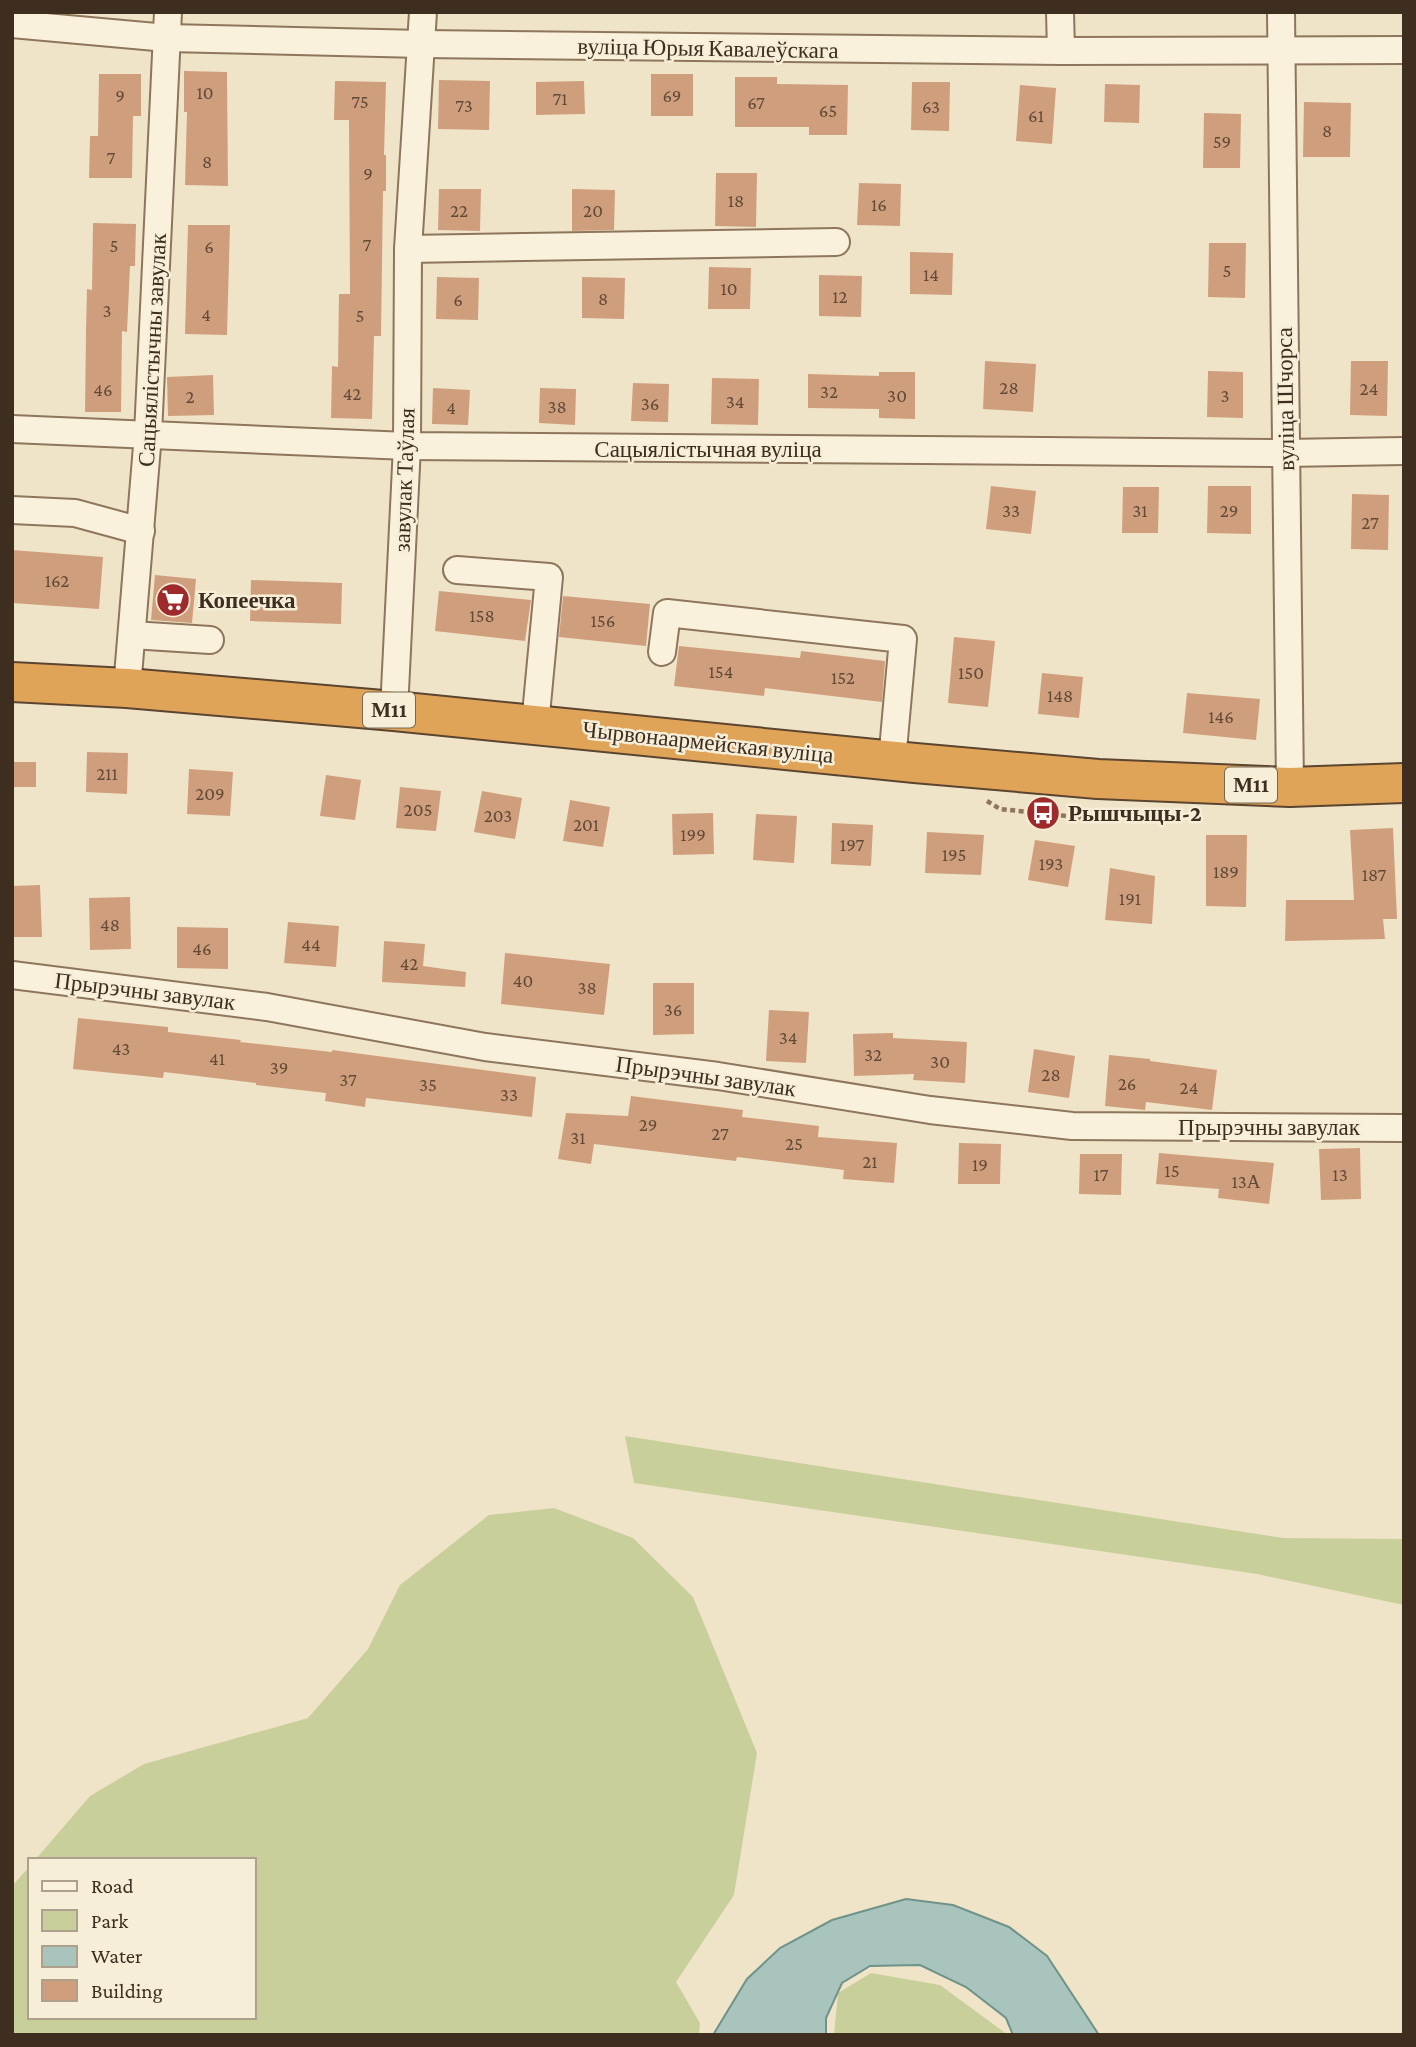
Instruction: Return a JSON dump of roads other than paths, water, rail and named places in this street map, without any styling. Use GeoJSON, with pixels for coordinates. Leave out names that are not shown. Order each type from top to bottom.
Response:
{"type":"FeatureCollection","features":[{"type":"Feature","properties":{"kind":"highway","name":"Чырвонаармейская вуліца"},"geometry":{"type":"LineString","coordinates":[[12,682],[127,688],[394,711],[1098,779],[1290,787],[1404,783]]}},
{"type":"Feature","properties":{"kind":"street","name":"завулак Таўлая"},"geometry":{"type":"LineString","coordinates":[[394,711],[407,446],[408,249],[423,12]]}},
{"type":"Feature","properties":{"kind":"street"},"geometry":{"type":"LineString","coordinates":[[1060,12],[1060,51]]}},
{"type":"Feature","properties":{"kind":"street","name":"вуліца Шчорса"},"geometry":{"type":"LineString","coordinates":[[1281,12],[1290,787]]}},
{"type":"Feature","properties":{"kind":"street","name":"вуліца Юрыя Кавалеўскага"},"geometry":{"type":"LineString","coordinates":[[12,24],[168,25],[422,44],[1060,51],[1404,50]]}},
{"type":"Feature","properties":{"kind":"street","name":"Сацыялістычны завулак"},"geometry":{"type":"LineString","coordinates":[[127,688],[148,434],[168,25]]}},
{"type":"Feature","properties":{"kind":"street"},"geometry":{"type":"LineString","coordinates":[[408,249],[836,242]]}},
{"type":"Feature","properties":{"kind":"street","name":"Сацыялістычная вуліца"},"geometry":{"type":"LineString","coordinates":[[12,429],[407,446],[1285,453],[1404,451]]}},
{"type":"Feature","properties":{"kind":"street"},"geometry":{"type":"LineString","coordinates":[[12,510],[75,513],[141,531]]}},
{"type":"Feature","properties":{"kind":"street"},"geometry":{"type":"LineString","coordinates":[[457,570],[549,577],[536,725]]}},
{"type":"Feature","properties":{"kind":"street"},"geometry":{"type":"LineString","coordinates":[[662,652],[667,613],[903,639],[892,761]]}},
{"type":"Feature","properties":{"kind":"street"},"geometry":{"type":"LineString","coordinates":[[132,635],[210,640]]}},
{"type":"Feature","properties":{"kind":"street","name":"Прырэчны завулак"},"geometry":{"type":"LineString","coordinates":[[12,975],[267,1007],[485,1046],[719,1076],[930,1110],[1072,1126],[1404,1128]]}},
{"type":"Feature","properties":{"kind":"water"},"geometry":{"type":"Polygon","coordinates":[[[906,1899],[953,1905],[1009,1927],[1047,1956],[1099,2035],[1013,2035],[1006,2018],[966,1987],[920,1965],[870,1966],[842,1983],[826,2018],[826,2035],[713,2035],[747,1979],[780,1948],[832,1920],[906,1899]]]}},
{"type":"Feature","properties":{"kind":"place","name":"Копеечка"},"geometry":{"type":"Point","coordinates":[173,600]}},
{"type":"Feature","properties":{"kind":"place","name":"Рышчыцы-2"},"geometry":{"type":"Point","coordinates":[1043,813]}}]}
